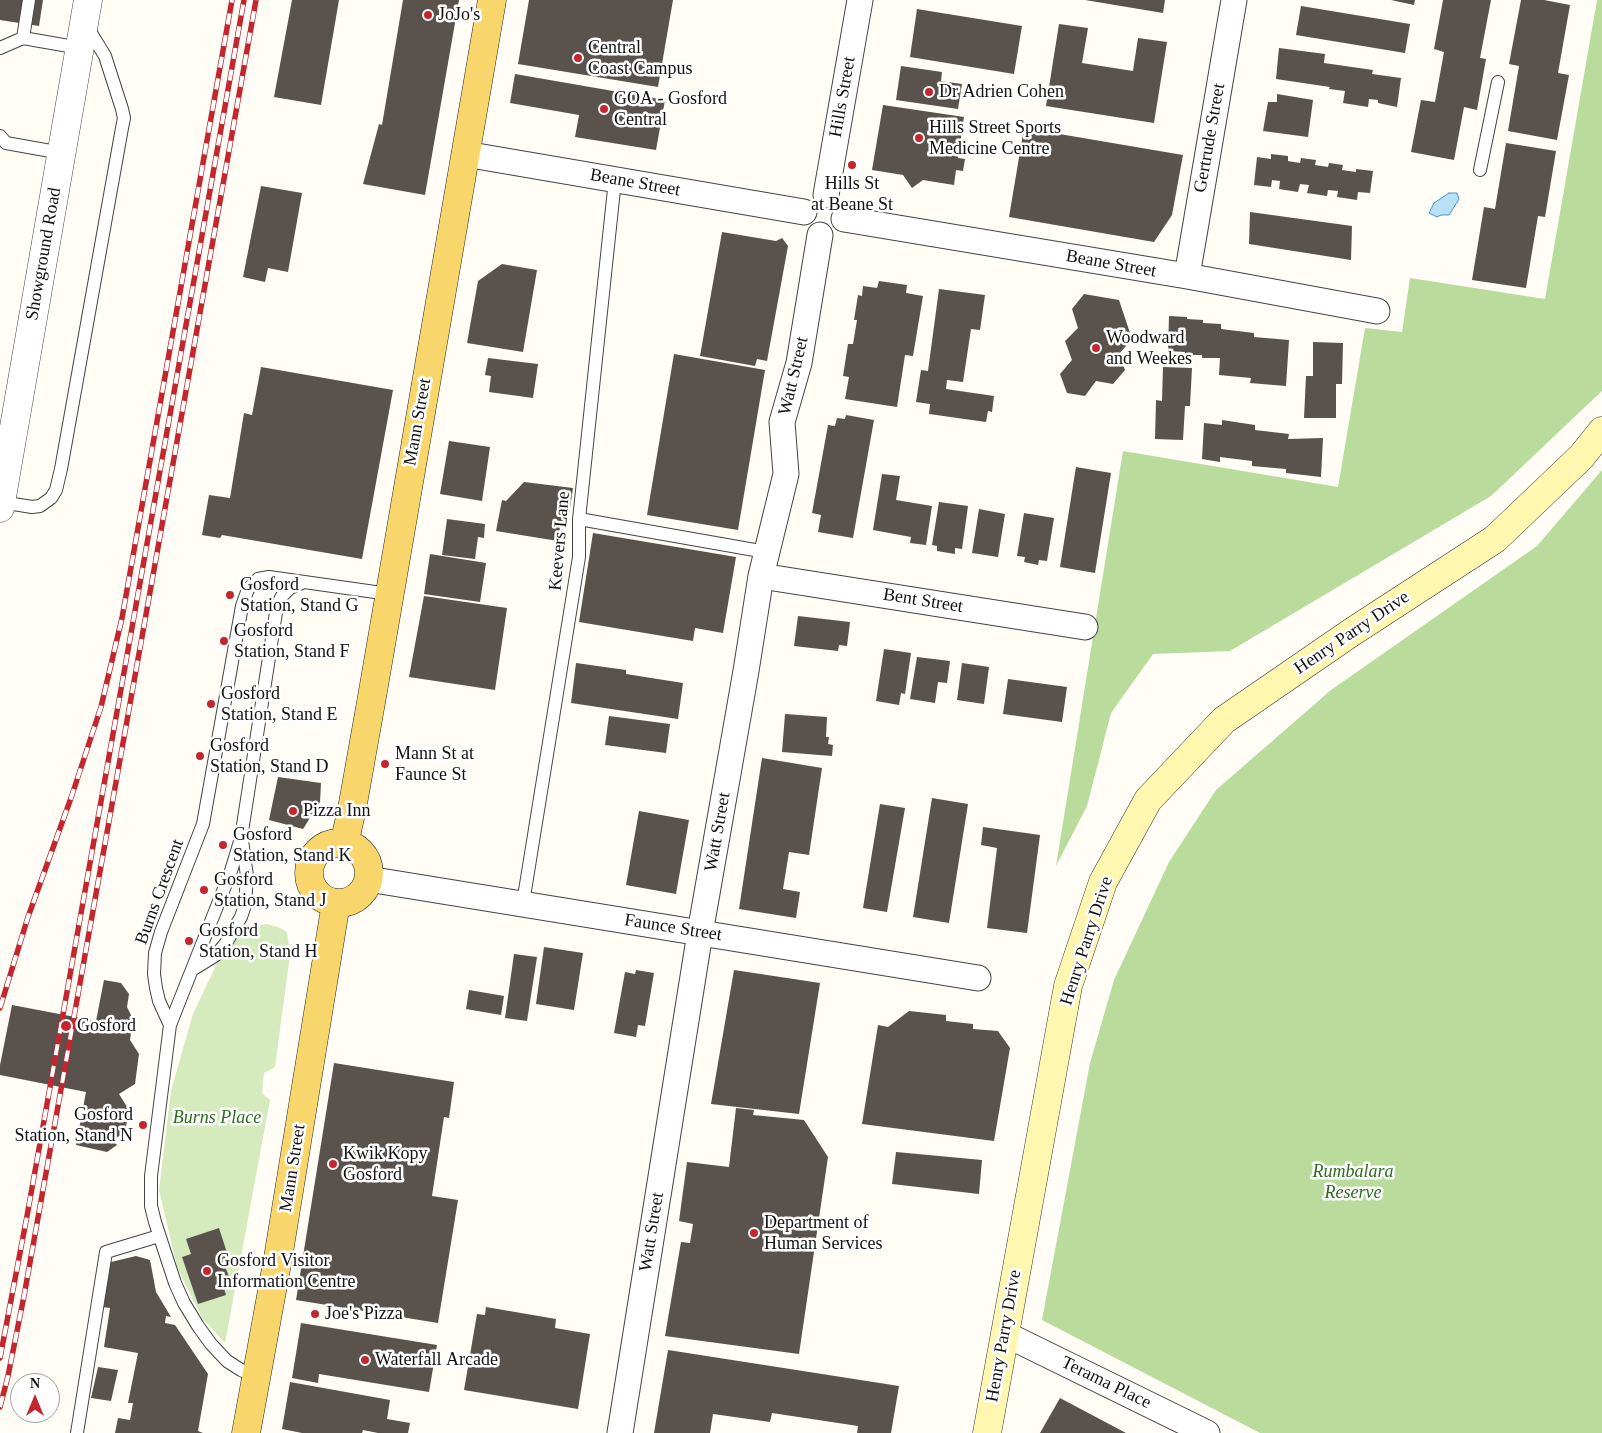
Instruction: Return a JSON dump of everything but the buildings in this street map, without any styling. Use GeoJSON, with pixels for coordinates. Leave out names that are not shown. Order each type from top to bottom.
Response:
{"type":"FeatureCollection","features":[{"type":"Feature","properties":{"kind":"main road","name":"Mann Street"},"geometry":{"type":"LineString","coordinates":[[344,844],[360,766],[492,0]]}},
{"type":"Feature","properties":{"kind":"main road","name":"Henry Parry Drive"},"geometry":{"type":"LineString","coordinates":[[987,1433],[1068,986],[1103,882],[1148,800],[1224,720],[1352,632],[1495,539],[1581,457],[1602,430]]}},
{"type":"Feature","properties":{"kind":"main road"},"geometry":{"type":"LineString","coordinates":[[344,844],[353,847],[366,860],[369,870],[368,879],[360,895],[344,903],[336,903],[319,895],[312,888],[309,869],[317,852],[325,846],[344,844]]}},
{"type":"Feature","properties":{"kind":"main road","name":"Mann Street"},"geometry":{"type":"LineString","coordinates":[[246,1433],[278,1258],[336,903]]}},
{"type":"Feature","properties":{"kind":"street","name":"Hills Street"},"geometry":{"type":"LineString","coordinates":[[826,195],[860,0]]}},
{"type":"Feature","properties":{"kind":"street","name":"Gertrude Street"},"geometry":{"type":"LineString","coordinates":[[1186,276],[1234,0]]}},
{"type":"Feature","properties":{"kind":"street","name":"Showground Road"},"geometry":{"type":"LineString","coordinates":[[1,505],[84,24]]}},
{"type":"Feature","properties":{"kind":"street","name":"Beane Street"},"geometry":{"type":"LineString","coordinates":[[465,154],[804,212]]}},
{"type":"Feature","properties":{"kind":"street"},"geometry":{"type":"LineString","coordinates":[[820,195],[826,195],[838,200],[842,206],[844,219],[838,230],[826,235],[820,235],[806,224],[804,212],[810,201],[820,195]]}},
{"type":"Feature","properties":{"kind":"street","name":"Beane Street"},"geometry":{"type":"LineString","coordinates":[[844,219],[1186,276],[1377,311]]}},
{"type":"Feature","properties":{"kind":"street","name":"Watt Street"},"geometry":{"type":"LineString","coordinates":[[620,1433],[700,933],[763,564],[786,474],[782,422],[799,363],[820,235]]}},
{"type":"Feature","properties":{"kind":"street","name":"Bent Street"},"geometry":{"type":"LineString","coordinates":[[763,564],[1085,627]]}},
{"type":"Feature","properties":{"kind":"street","name":"Faunce Street"},"geometry":{"type":"LineString","coordinates":[[368,879],[978,978]]}},
{"type":"Feature","properties":{"kind":"street","name":"Terama Place"},"geometry":{"type":"LineString","coordinates":[[1005,1334],[1207,1433]]}},
{"type":"Feature","properties":{"kind":"lane"},"geometry":{"type":"LineString","coordinates":[[23,38],[29,0]]}},
{"type":"Feature","properties":{"kind":"lane"},"geometry":{"type":"LineString","coordinates":[[0,48],[23,38],[84,24],[105,56],[124,118],[62,469],[56,490],[51,498],[40,506],[1,505]]}},
{"type":"Feature","properties":{"kind":"lane"},"geometry":{"type":"LineString","coordinates":[[1480,170],[1498,82]]}},
{"type":"Feature","properties":{"kind":"lane"},"geometry":{"type":"LineString","coordinates":[[0,136],[6,143],[62,153]]}},
{"type":"Feature","properties":{"kind":"lane","name":"Keevers Lane"},"geometry":{"type":"LineString","coordinates":[[523,903],[580,557],[579,519],[615,180]]}},
{"type":"Feature","properties":{"kind":"lane"},"geometry":{"type":"LineString","coordinates":[[579,519],[763,564]]}},
{"type":"Feature","properties":{"kind":"lane","name":"Burns Crescent"},"geometry":{"type":"LineString","coordinates":[[170,1025],[159,1002],[156,988],[154,974],[155,953],[161,932],[203,824],[244,600],[250,586],[263,578],[274,577],[389,594]]}},
{"type":"Feature","properties":{"kind":"lane"},"geometry":{"type":"LineString","coordinates":[[256,1376],[240,1370],[226,1361],[211,1344],[184,1303],[159,1236],[152,1206],[150,1183],[170,1025],[231,871],[242,838],[276,612],[282,596],[293,585],[304,582]]}},
{"type":"Feature","properties":{"kind":"lane"},"geometry":{"type":"LineString","coordinates":[[192,970],[216,954],[226,943],[242,917],[245,905],[247,876],[242,838]]}},
{"type":"Feature","properties":{"kind":"lane"},"geometry":{"type":"LineString","coordinates":[[77,1433],[106,1252],[159,1236]]}},
{"type":"Feature","properties":{"kind":"green space"},"geometry":{"type":"Polygon","coordinates":[[[1597,0],[1602,0],[1602,391],[1491,496],[1230,651],[1153,654],[1111,713],[1087,806],[1056,866],[1123,451],[1338,487],[1365,328],[1402,332],[1410,278],[1545,299],[1597,0]]]}},
{"type":"Feature","properties":{"kind":"green space","name":"Rumbalara Reserve"},"geometry":{"type":"Polygon","coordinates":[[[1602,470],[1602,1433],[1260,1433],[1042,1320],[1090,1063],[1114,980],[1169,862],[1216,790],[1331,690],[1537,546],[1602,470]]]}},
{"type":"Feature","properties":{"kind":"green space","name":"Burns Place"},"geometry":{"type":"Polygon","coordinates":[[[267,924],[287,932],[290,955],[275,1067],[264,1073],[262,1093],[270,1100],[225,1343],[202,1318],[177,1267],[159,1190],[171,1091],[193,1014],[218,961],[241,929],[267,924]]]}},
{"type":"Feature","properties":{"kind":"water"},"geometry":{"type":"Polygon","coordinates":[[[1449,193],[1457,193],[1459,199],[1449,215],[1437,217],[1429,213],[1434,203],[1449,193]]]}},
{"type":"Feature","properties":{"kind":"railway"},"geometry":{"type":"LineString","coordinates":[[0,1008],[28,917],[71,798],[101,707],[122,618],[232,0]]}},
{"type":"Feature","properties":{"kind":"railway"},"geometry":{"type":"LineString","coordinates":[[0,1358],[244,0]]}},
{"type":"Feature","properties":{"kind":"railway"},"geometry":{"type":"LineString","coordinates":[[0,1407],[24,1296],[256,0]]}},
{"type":"Feature","properties":{"kind":"place","name":"JoJo's"},"geometry":{"type":"Point","coordinates":[428,15]}},
{"type":"Feature","properties":{"kind":"place","name":"Central Coast Campus"},"geometry":{"type":"Point","coordinates":[578,58]}},
{"type":"Feature","properties":{"kind":"place","name":"Dr Adrien Cohen"},"geometry":{"type":"Point","coordinates":[929,92]}},
{"type":"Feature","properties":{"kind":"place","name":"GOA - Gosford Central"},"geometry":{"type":"Point","coordinates":[604,109]}},
{"type":"Feature","properties":{"kind":"place","name":"Hills Street Sports Medicine Centre"},"geometry":{"type":"Point","coordinates":[919,138]}},
{"type":"Feature","properties":{"kind":"place","name":"Hills St at Beane St"},"geometry":{"type":"Point","coordinates":[852,165]}},
{"type":"Feature","properties":{"kind":"place","name":"Woodward and Weekes"},"geometry":{"type":"Point","coordinates":[1096,348]}},
{"type":"Feature","properties":{"kind":"place","name":"Gosford Station, Stand G"},"geometry":{"type":"Point","coordinates":[230,595]}},
{"type":"Feature","properties":{"kind":"place","name":"Gosford Station, Stand F"},"geometry":{"type":"Point","coordinates":[224,641]}},
{"type":"Feature","properties":{"kind":"place","name":"Gosford Station, Stand E"},"geometry":{"type":"Point","coordinates":[211,704]}},
{"type":"Feature","properties":{"kind":"place","name":"Gosford Station, Stand D"},"geometry":{"type":"Point","coordinates":[200,756]}},
{"type":"Feature","properties":{"kind":"place","name":"Mann St at Faunce St"},"geometry":{"type":"Point","coordinates":[385,764]}},
{"type":"Feature","properties":{"kind":"place","name":"Pizza Inn"},"geometry":{"type":"Point","coordinates":[293,811]}},
{"type":"Feature","properties":{"kind":"place","name":"Gosford Station, Stand K"},"geometry":{"type":"Point","coordinates":[223,845]}},
{"type":"Feature","properties":{"kind":"place","name":"Gosford Station, Stand J"},"geometry":{"type":"Point","coordinates":[204,890]}},
{"type":"Feature","properties":{"kind":"place","name":"Gosford Station, Stand H"},"geometry":{"type":"Point","coordinates":[189,941]}},
{"type":"Feature","properties":{"kind":"place","name":"Gosford"},"geometry":{"type":"Point","coordinates":[66,1026]}},
{"type":"Feature","properties":{"kind":"place","name":"Gosford Station, Stand N"},"geometry":{"type":"Point","coordinates":[143,1125]}},
{"type":"Feature","properties":{"kind":"place","name":"Kwik Kopy Gosford"},"geometry":{"type":"Point","coordinates":[333,1164]}},
{"type":"Feature","properties":{"kind":"place","name":"Department of Human Services"},"geometry":{"type":"Point","coordinates":[754,1233]}},
{"type":"Feature","properties":{"kind":"place","name":"Gosford Visitor Information Centre"},"geometry":{"type":"Point","coordinates":[207,1271]}},
{"type":"Feature","properties":{"kind":"place","name":"Joe's Pizza"},"geometry":{"type":"Point","coordinates":[315,1314]}},
{"type":"Feature","properties":{"kind":"place","name":"Waterfall Arcade"},"geometry":{"type":"Point","coordinates":[365,1360]}}]}
